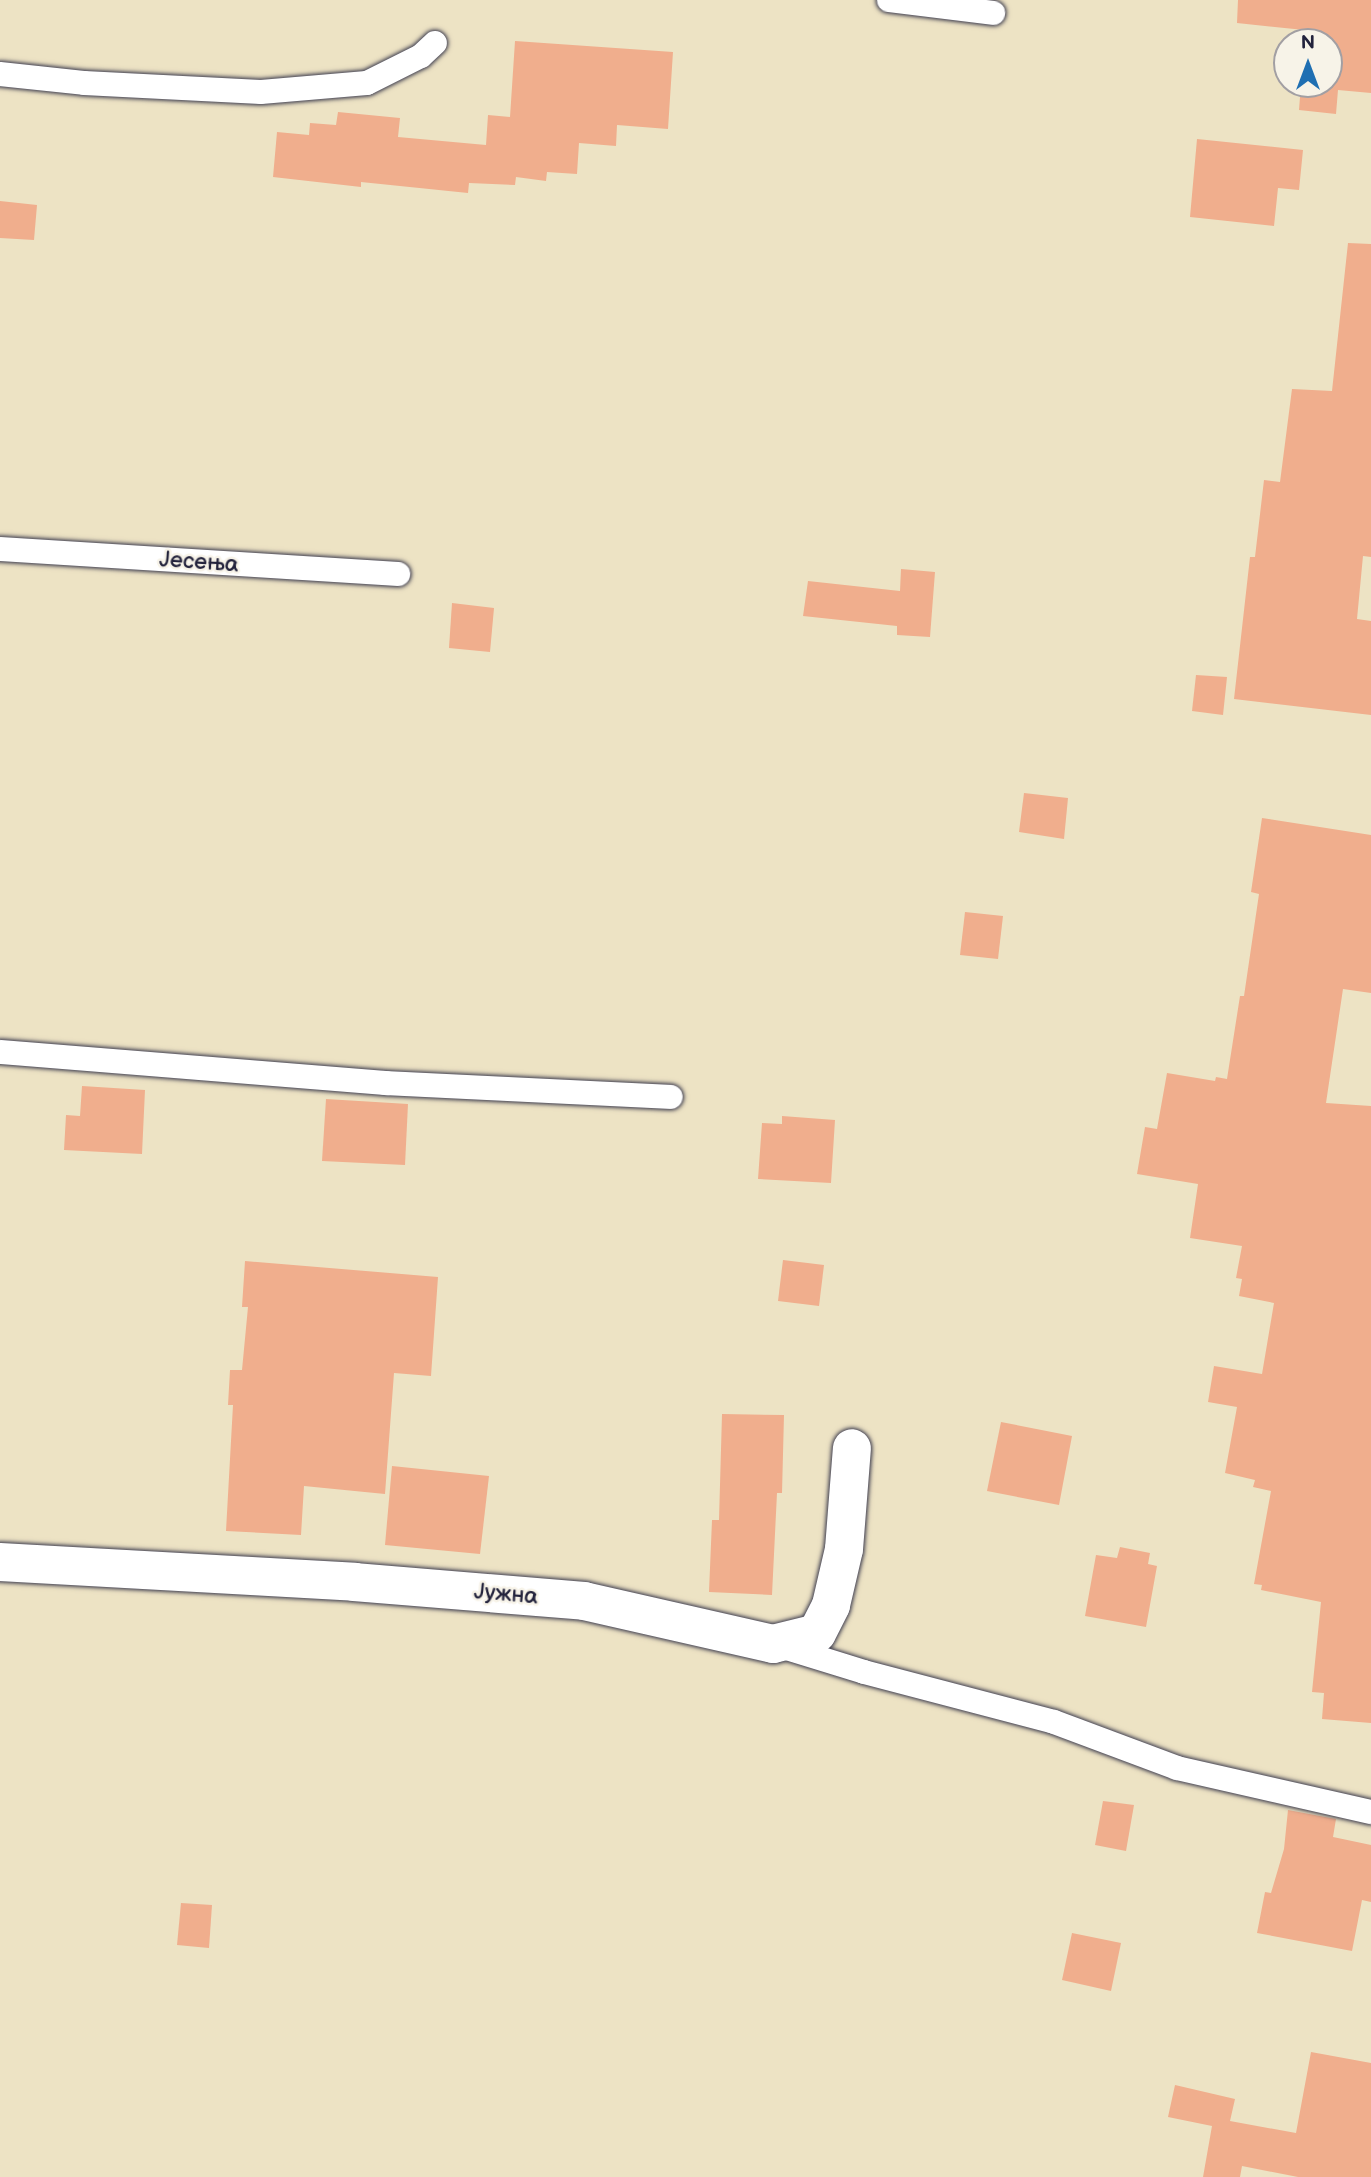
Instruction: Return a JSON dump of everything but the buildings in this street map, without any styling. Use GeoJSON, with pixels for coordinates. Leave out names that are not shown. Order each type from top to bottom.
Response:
{"type":"FeatureCollection","features":[{"type":"Feature","properties":{"kind":"street","name":"Јужна"},"geometry":{"type":"LineString","coordinates":[[0,1562],[354,1582],[584,1601],[772,1644],[817,1633],[831,1605],[844,1549],[852,1448]]}},
{"type":"Feature","properties":{"kind":"lane"},"geometry":{"type":"LineString","coordinates":[[889,0],[993,13]]}},
{"type":"Feature","properties":{"kind":"lane"},"geometry":{"type":"LineString","coordinates":[[0,74],[84,83],[261,92],[367,83],[421,56],[435,43]]}},
{"type":"Feature","properties":{"kind":"lane","name":"Јесења"},"geometry":{"type":"LineString","coordinates":[[0,549],[398,574]]}},
{"type":"Feature","properties":{"kind":"lane"},"geometry":{"type":"LineString","coordinates":[[0,1052],[386,1083],[671,1097]]}},
{"type":"Feature","properties":{"kind":"lane"},"geometry":{"type":"LineString","coordinates":[[772,1644],[864,1672],[1054,1722],[1177,1768],[1371,1812]]}}]}
